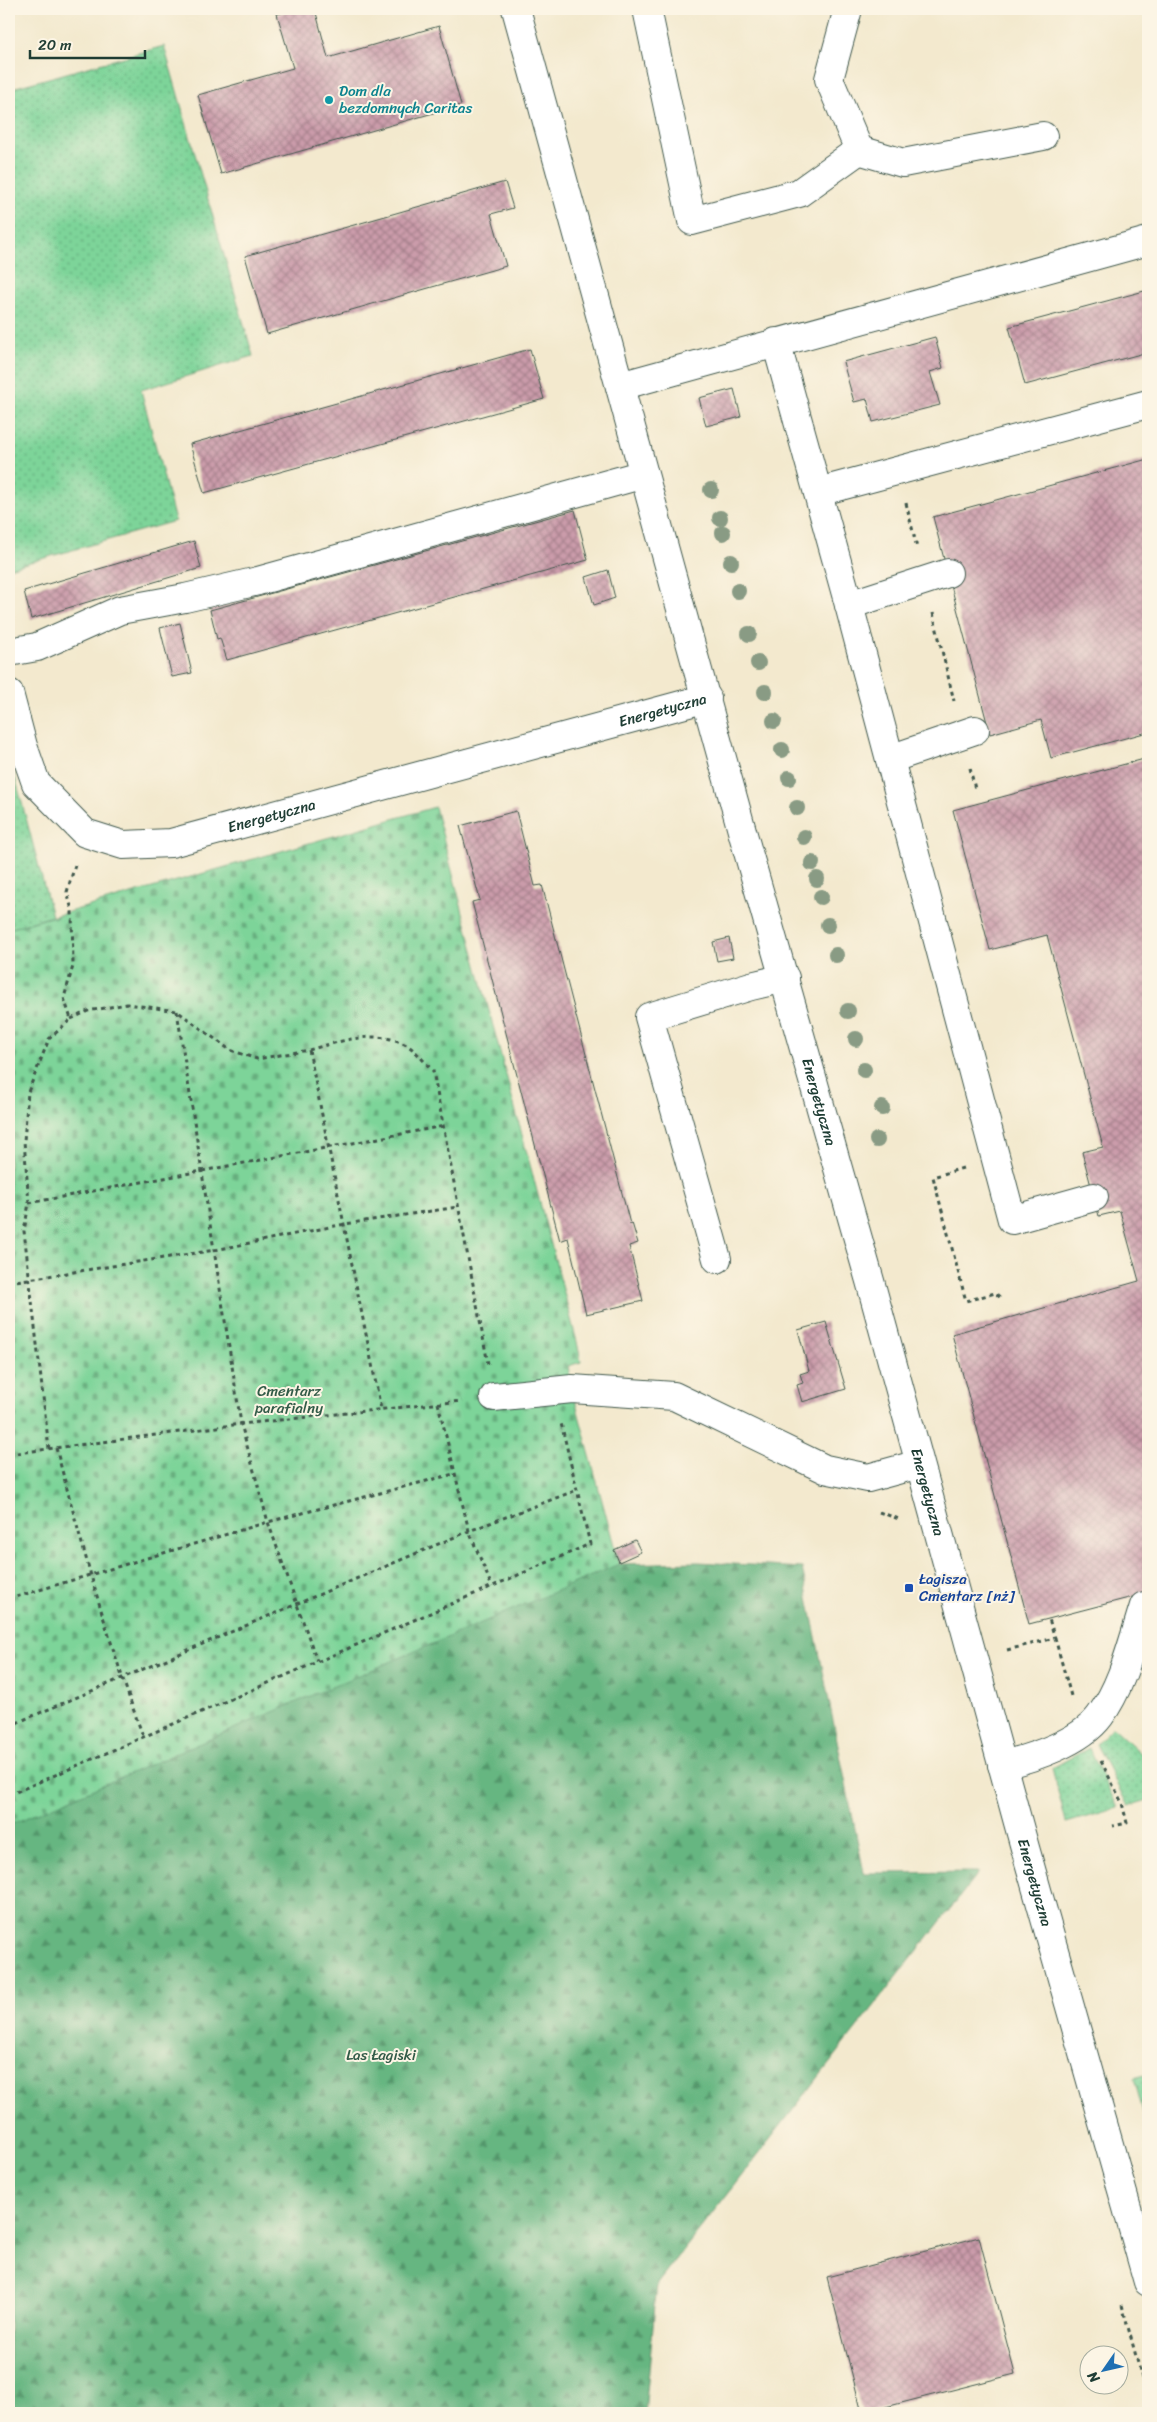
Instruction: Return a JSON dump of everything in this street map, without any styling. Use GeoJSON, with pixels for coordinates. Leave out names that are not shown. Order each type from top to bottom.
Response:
{"type":"FeatureCollection","features":[{"type":"Feature","properties":{"kind":"street"},"geometry":{"type":"LineString","coordinates":[[516,9],[707,698]]}},
{"type":"Feature","properties":{"kind":"street"},"geometry":{"type":"LineString","coordinates":[[647,9],[692,221],[799,193],[859,150]]}},
{"type":"Feature","properties":{"kind":"street"},"geometry":{"type":"LineString","coordinates":[[848,9],[829,79],[859,150]]}},
{"type":"Feature","properties":{"kind":"street"},"geometry":{"type":"LineString","coordinates":[[859,150],[903,163],[1043,136]]}},
{"type":"Feature","properties":{"kind":"street"},"geometry":{"type":"LineString","coordinates":[[620,386],[1148,240]]}},
{"type":"Feature","properties":{"kind":"street"},"geometry":{"type":"LineString","coordinates":[[776,342],[849,605],[1012,1220],[1094,1197]]}},
{"type":"Feature","properties":{"kind":"street"},"geometry":{"type":"LineString","coordinates":[[818,492],[1148,404]]}},
{"type":"Feature","properties":{"kind":"street"},"geometry":{"type":"LineString","coordinates":[[9,652],[37,647],[120,610],[186,598],[258,581],[644,474]]}},
{"type":"Feature","properties":{"kind":"street"},"geometry":{"type":"LineString","coordinates":[[849,605],[948,573]]}},
{"type":"Feature","properties":{"kind":"street","name":"Energetyczna"},"geometry":{"type":"LineString","coordinates":[[9,693],[23,746],[36,783],[85,833],[123,844],[171,843],[707,698],[744,838],[785,978],[1002,1765],[1138,2205],[1148,2282]]}},
{"type":"Feature","properties":{"kind":"street"},"geometry":{"type":"LineString","coordinates":[[890,759],[975,730]]}},
{"type":"Feature","properties":{"kind":"street"},"geometry":{"type":"LineString","coordinates":[[717,1259],[649,1017],[751,986],[785,978]]}},
{"type":"Feature","properties":{"kind":"street"},"geometry":{"type":"LineString","coordinates":[[494,1397],[572,1389],[674,1396],[825,1469],[868,1478],[919,1464]]}},
{"type":"Feature","properties":{"kind":"street"},"geometry":{"type":"LineString","coordinates":[[1002,1765],[1032,1758],[1086,1731],[1100,1716],[1123,1672],[1144,1606]]}},
{"type":"Feature","properties":{"kind":"path"},"geometry":{"type":"LineString","coordinates":[[67,892],[72,910],[73,966],[64,998],[71,1019]]}},
{"type":"Feature","properties":{"kind":"path"},"geometry":{"type":"LineString","coordinates":[[9,1454],[49,1449],[241,1424],[494,1397],[433,1071],[410,1048],[383,1037],[342,1041],[309,1050],[257,1059],[230,1050],[177,1011],[127,1004],[88,1011],[71,1019],[49,1039],[28,1092],[24,1141],[29,1203],[24,1231],[49,1449]]}},
{"type":"Feature","properties":{"kind":"path"},"geometry":{"type":"LineString","coordinates":[[177,1011],[241,1424],[268,1522],[317,1661]]}},
{"type":"Feature","properties":{"kind":"path"},"geometry":{"type":"LineString","coordinates":[[309,1050],[381,1409]]}},
{"type":"Feature","properties":{"kind":"path"},"geometry":{"type":"LineString","coordinates":[[29,1203],[444,1126]]}},
{"type":"Feature","properties":{"kind":"path"},"geometry":{"type":"LineString","coordinates":[[9,1282],[215,1250],[345,1224],[458,1207]]}},
{"type":"Feature","properties":{"kind":"path"},"geometry":{"type":"LineString","coordinates":[[9,1795],[590,1544],[553,1391]]}},
{"type":"Feature","properties":{"kind":"path"},"geometry":{"type":"LineString","coordinates":[[438,1403],[469,1531],[492,1587]]}},
{"type":"Feature","properties":{"kind":"path"},"geometry":{"type":"LineString","coordinates":[[56,1448],[90,1576],[121,1677],[143,1736]]}},
{"type":"Feature","properties":{"kind":"path"},"geometry":{"type":"LineString","coordinates":[[9,1599],[268,1522],[454,1474]]}},
{"type":"Feature","properties":{"kind":"path"},"geometry":{"type":"LineString","coordinates":[[9,1726],[469,1531],[576,1490]]}},
{"type":"Feature","properties":{"kind":"path"},"geometry":{"type":"LineString","coordinates":[[1003,1652],[1055,1638],[1050,1619]]}},
{"type":"Feature","properties":{"kind":"green space"},"geometry":{"type":"Polygon","coordinates":[[[164,46],[253,356],[141,390],[175,521],[9,568],[9,89],[164,46]]]}},
{"type":"Feature","properties":{"kind":"green space"},"geometry":{"type":"Polygon","coordinates":[[[9,754],[52,916],[9,929],[9,754]]]}},
{"type":"Feature","properties":{"kind":"green space","name":"Cmentarz parafialny"},"geometry":{"type":"Polygon","coordinates":[[[435,807],[577,1342],[581,1362],[568,1366],[572,1389],[619,1564],[9,1825],[9,929],[435,807]]]}},
{"type":"Feature","properties":{"kind":"green space","name":"Las Łagiski"},"geometry":{"type":"Polygon","coordinates":[[[698,1562],[802,1568],[864,1873],[979,1872],[657,2284],[645,2413],[9,2413],[9,1825],[618,1564],[698,1562]]]}},
{"type":"Feature","properties":{"kind":"green space"},"geometry":{"type":"Polygon","coordinates":[[[1113,1727],[1148,1760],[1148,1800],[1128,1806],[1096,1744],[1113,1727]]]}},
{"type":"Feature","properties":{"kind":"green space"},"geometry":{"type":"Polygon","coordinates":[[[1089,1748],[1118,1808],[1066,1823],[1052,1768],[1089,1748]]]}},
{"type":"Feature","properties":{"kind":"green space"},"geometry":{"type":"Polygon","coordinates":[[[1148,2074],[1148,2127],[1147,2127],[1134,2078],[1148,2074]]]}},
{"type":"Feature","properties":{"kind":"building","name":"Dom dla bezdomnych Caritas"},"geometry":{"type":"Polygon","coordinates":[[[298,9],[315,9],[328,58],[439,26],[461,105],[221,174],[198,95],[293,68],[277,14],[298,9]]]}},
{"type":"Feature","properties":{"kind":"building"},"geometry":{"type":"Polygon","coordinates":[[[505,182],[513,208],[491,214],[506,266],[267,334],[245,256],[505,182]]]}},
{"type":"Feature","properties":{"kind":"building"},"geometry":{"type":"Polygon","coordinates":[[[1148,290],[1148,352],[1025,385],[1009,327],[1148,290]]]}},
{"type":"Feature","properties":{"kind":"building"},"geometry":{"type":"Polygon","coordinates":[[[935,337],[943,368],[930,372],[940,405],[873,422],[867,399],[854,402],[843,362],[935,337]]]}},
{"type":"Feature","properties":{"kind":"building"},"geometry":{"type":"Polygon","coordinates":[[[530,349],[544,399],[204,493],[190,444],[530,349]]]}},
{"type":"Feature","properties":{"kind":"building"},"geometry":{"type":"Polygon","coordinates":[[[734,389],[741,417],[706,426],[699,398],[734,389]]]}},
{"type":"Feature","properties":{"kind":"building"},"geometry":{"type":"Polygon","coordinates":[[[1148,459],[1148,732],[1051,758],[1041,720],[990,734],[933,517],[1148,459]]]}},
{"type":"Feature","properties":{"kind":"building"},"geometry":{"type":"Polygon","coordinates":[[[575,510],[588,560],[227,660],[220,638],[217,639],[210,610],[575,510]]]}},
{"type":"Feature","properties":{"kind":"building"},"geometry":{"type":"Polygon","coordinates":[[[194,541],[201,568],[31,619],[24,591],[194,541]]]}},
{"type":"Feature","properties":{"kind":"building"},"geometry":{"type":"Polygon","coordinates":[[[608,570],[615,598],[594,605],[586,577],[608,570]]]}},
{"type":"Feature","properties":{"kind":"building"},"geometry":{"type":"Polygon","coordinates":[[[180,623],[192,673],[172,677],[160,628],[180,623]]]}},
{"type":"Feature","properties":{"kind":"building"},"geometry":{"type":"Polygon","coordinates":[[[1148,758],[1148,1607],[1144,1594],[1029,1624],[952,1334],[1139,1281],[1120,1211],[1099,1216],[1082,1152],[1103,1147],[1047,935],[990,950],[953,810],[1148,758]]]}},
{"type":"Feature","properties":{"kind":"building"},"geometry":{"type":"Polygon","coordinates":[[[516,811],[535,886],[542,885],[630,1224],[632,1223],[638,1243],[629,1246],[643,1301],[586,1314],[568,1238],[560,1241],[472,902],[480,900],[460,826],[516,811]]]}},
{"type":"Feature","properties":{"kind":"building"},"geometry":{"type":"Polygon","coordinates":[[[729,938],[733,958],[717,961],[713,942],[729,938]]]}},
{"type":"Feature","properties":{"kind":"building"},"geometry":{"type":"Polygon","coordinates":[[[826,1322],[846,1389],[802,1402],[797,1385],[803,1383],[800,1374],[809,1371],[798,1330],[826,1322]]]}},
{"type":"Feature","properties":{"kind":"building"},"geometry":{"type":"Polygon","coordinates":[[[635,1540],[641,1552],[619,1562],[614,1550],[635,1540]]]}},
{"type":"Feature","properties":{"kind":"building"},"geometry":{"type":"Polygon","coordinates":[[[979,2237],[1015,2374],[862,2413],[827,2277],[979,2237]]]}},
{"type":"Feature","properties":{"kind":"place","name":"Dom dla bezdomnych Caritas"},"geometry":{"type":"Point","coordinates":[329,100]}},
{"type":"Feature","properties":{"kind":"place","name":"Łagisza Cmentarz [nż]"},"geometry":{"type":"Point","coordinates":[909,1588]}}]}
